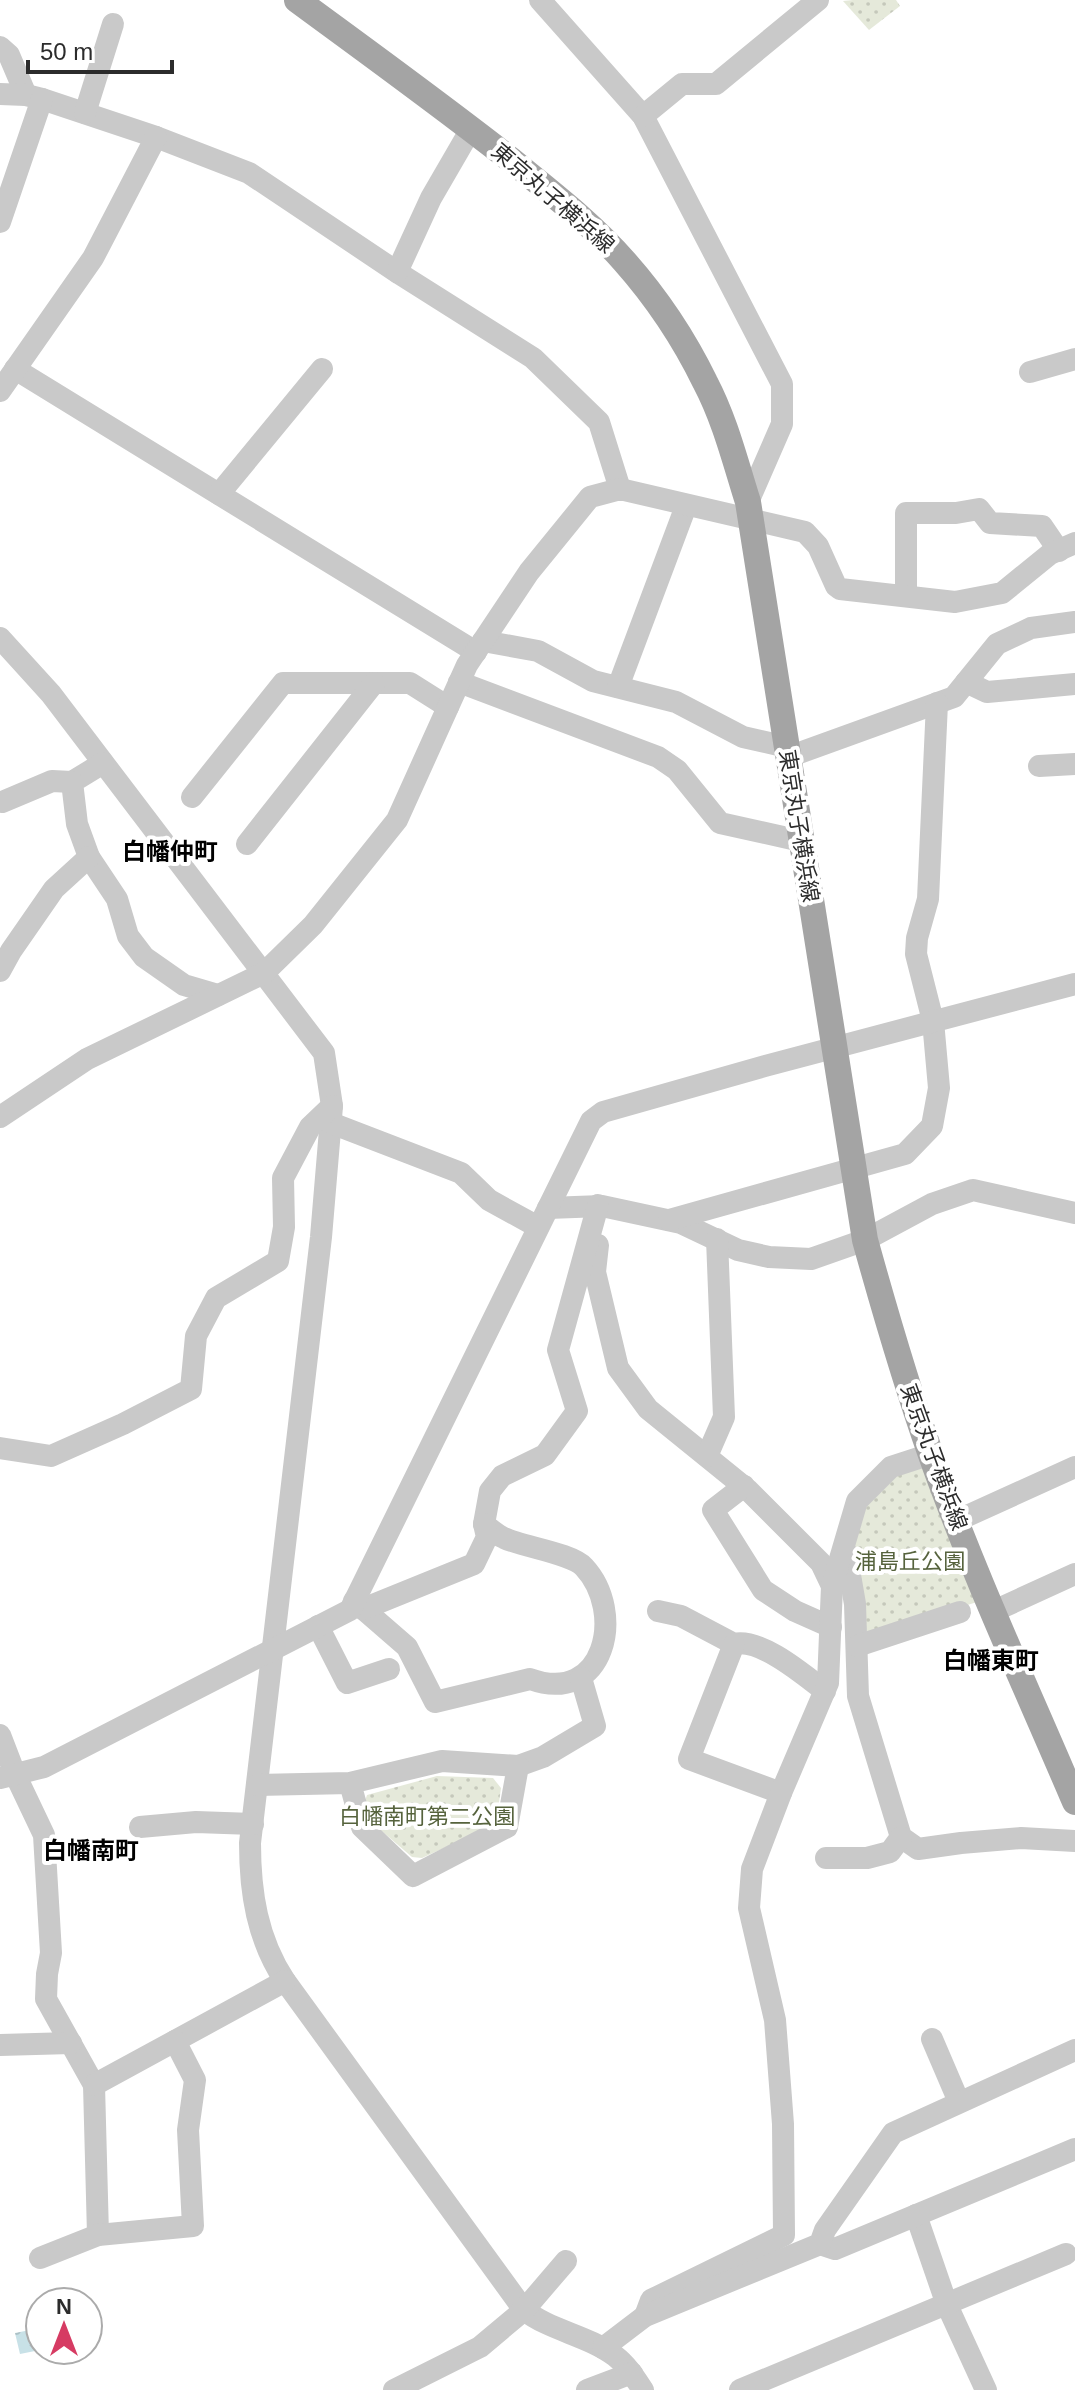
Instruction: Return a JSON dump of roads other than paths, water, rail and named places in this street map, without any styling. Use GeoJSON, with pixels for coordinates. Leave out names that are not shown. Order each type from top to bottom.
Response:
{"type":"FeatureCollection","features":[{"type":"Feature","properties":{"kind":"main road","name":"東京丸子横浜線"},"geometry":{"type":"LineString","coordinates":[[297,0],[471,129],[586,222],[624,261],[653,298],[686,346],[717,406],[749,510],[865,1240],[891,1332],[956,1521],[1075,1802]]}},
{"type":"Feature","properties":{"kind":"street"},"geometry":{"type":"LineString","coordinates":[[540,0],[643,116],[782,384],[782,424],[749,510]]}},
{"type":"Feature","properties":{"kind":"street"},"geometry":{"type":"LineString","coordinates":[[643,116],[682,84],[716,84],[818,0]]}},
{"type":"Feature","properties":{"kind":"street"},"geometry":{"type":"LineString","coordinates":[[85,113],[113,24]]}},
{"type":"Feature","properties":{"kind":"street"},"geometry":{"type":"LineString","coordinates":[[0,47],[9,55],[34,97],[0,222]]}},
{"type":"Feature","properties":{"kind":"street"},"geometry":{"type":"LineString","coordinates":[[0,94],[34,97],[85,113],[249,173],[533,358],[599,422],[620,489]]}},
{"type":"Feature","properties":{"kind":"street"},"geometry":{"type":"LineString","coordinates":[[397,272],[431,198],[471,129]]}},
{"type":"Feature","properties":{"kind":"street"},"geometry":{"type":"LineString","coordinates":[[0,391],[93,258],[156,137]]}},
{"type":"Feature","properties":{"kind":"street"},"geometry":{"type":"LineString","coordinates":[[1030,372],[1075,359]]}},
{"type":"Feature","properties":{"kind":"street"},"geometry":{"type":"LineString","coordinates":[[15,369],[219,494],[480,646],[538,651],[593,681],[676,702],[743,737],[788,752],[954,697],[997,644],[1031,628],[1075,622]]}},
{"type":"Feature","properties":{"kind":"street"},"geometry":{"type":"LineString","coordinates":[[219,494],[322,369]]}},
{"type":"Feature","properties":{"kind":"street"},"geometry":{"type":"LineString","coordinates":[[2,1109],[87,1059],[264,973],[313,925],[397,820],[459,682],[480,646],[529,572],[590,497],[620,489],[686,506],[749,510],[805,532],[818,546],[840,589],[955,602],[1002,593],[1050,554],[1067,547],[1042,526],[990,523],[979,509],[956,513],[906,513],[906,596]]}},
{"type":"Feature","properties":{"kind":"street"},"geometry":{"type":"LineString","coordinates":[[618,687],[686,506]]}},
{"type":"Feature","properties":{"kind":"street"},"geometry":{"type":"LineString","coordinates":[[0,638],[51,694],[324,1053],[331,1115],[321,1237],[253,1824],[250,1878],[255,1909],[273,1962],[524,2310],[542,2323],[603,2348],[617,2358],[638,2382]]}},
{"type":"Feature","properties":{"kind":"street"},"geometry":{"type":"LineString","coordinates":[[459,682],[658,757],[677,770],[720,823],[801,841]]}},
{"type":"Feature","properties":{"kind":"street"},"geometry":{"type":"LineString","coordinates":[[966,682],[987,692],[1075,684]]}},
{"type":"Feature","properties":{"kind":"street"},"geometry":{"type":"LineString","coordinates":[[192,797],[283,683],[410,683],[448,707]]}},
{"type":"Feature","properties":{"kind":"street"},"geometry":{"type":"LineString","coordinates":[[247,844],[374,683]]}},
{"type":"Feature","properties":{"kind":"street"},"geometry":{"type":"LineString","coordinates":[[669,1220],[905,1154],[932,1126],[939,1088],[933,1021],[916,954],[917,938],[928,899],[937,703]]}},
{"type":"Feature","properties":{"kind":"street"},"geometry":{"type":"LineString","coordinates":[[2,802],[52,781],[72,782],[103,763]]}},
{"type":"Feature","properties":{"kind":"street"},"geometry":{"type":"LineString","coordinates":[[1039,766],[1075,764]]}},
{"type":"Feature","properties":{"kind":"street"},"geometry":{"type":"LineString","coordinates":[[72,782],[77,824],[89,857],[117,899],[128,936],[144,957],[184,985],[218,995]]}},
{"type":"Feature","properties":{"kind":"street"},"geometry":{"type":"LineString","coordinates":[[0,971],[54,889],[89,857]]}},
{"type":"Feature","properties":{"kind":"street"},"geometry":{"type":"LineString","coordinates":[[358,1605],[591,1121],[603,1112],[1075,984]]}},
{"type":"Feature","properties":{"kind":"street"},"geometry":{"type":"LineString","coordinates":[[331,1115],[461,1173],[489,1200],[543,1218],[600,1205],[681,1223],[738,1250],[769,1257],[811,1259],[865,1240],[932,1204],[973,1190],[1075,1213]]}},
{"type":"Feature","properties":{"kind":"street"},"geometry":{"type":"LineString","coordinates":[[0,1448],[51,1456],[191,1389],[196,1336],[216,1298],[278,1261],[284,1227],[283,1178],[310,1127],[331,1115]]}},
{"type":"Feature","properties":{"kind":"street"},"geometry":{"type":"LineString","coordinates":[[600,1205],[595,1272],[618,1368],[648,1409],[744,1486],[821,1563],[832,1586]]}},
{"type":"Feature","properties":{"kind":"street"},"geometry":{"type":"LineString","coordinates":[[8,1776],[44,1767],[358,1605],[474,1564],[487,1537],[484,1524],[490,1491],[502,1476],[545,1455],[577,1411],[558,1350],[600,1205]]}},
{"type":"Feature","properties":{"kind":"street"},"geometry":{"type":"LineString","coordinates":[[707,1456],[724,1417],[717,1239]]}},
{"type":"Feature","properties":{"kind":"street"},"geometry":{"type":"LineString","coordinates":[[645,2316],[651,2300],[784,2235],[783,2124],[775,2020],[749,1908],[752,1869],[828,1683],[832,1586],[857,1501],[891,1467],[931,1454]]}},
{"type":"Feature","properties":{"kind":"street"},"geometry":{"type":"LineString","coordinates":[[956,1521],[1075,1467]]}},
{"type":"Feature","properties":{"kind":"street"},"geometry":{"type":"LineString","coordinates":[[744,1486],[713,1510],[763,1590],[795,1611],[831,1627]]}},
{"type":"Feature","properties":{"kind":"street"},"geometry":{"type":"LineString","coordinates":[[358,1605],[407,1647],[435,1702],[530,1679],[544,1684],[581,1678],[598,1661],[606,1622],[599,1587],[582,1564],[502,1538],[484,1524]]}},
{"type":"Feature","properties":{"kind":"street"},"geometry":{"type":"LineString","coordinates":[[845,1543],[855,1604],[858,1696],[901,1837],[918,1849],[1021,1838],[1075,1841]]}},
{"type":"Feature","properties":{"kind":"street"},"geometry":{"type":"LineString","coordinates":[[994,1611],[1075,1574]]}},
{"type":"Feature","properties":{"kind":"street"},"geometry":{"type":"LineString","coordinates":[[658,1611],[681,1616],[734,1644],[742,1642],[777,1656],[825,1691]]}},
{"type":"Feature","properties":{"kind":"street"},"geometry":{"type":"LineString","coordinates":[[857,1646],[953,1612]]}},
{"type":"Feature","properties":{"kind":"street"},"geometry":{"type":"LineString","coordinates":[[318,1626],[347,1683],[389,1669]]}},
{"type":"Feature","properties":{"kind":"street"},"geometry":{"type":"LineString","coordinates":[[734,1644],[689,1759],[781,1793]]}},
{"type":"Feature","properties":{"kind":"street"},"geometry":{"type":"LineString","coordinates":[[257,1785],[350,1783],[442,1761],[518,1766],[543,1757],[595,1726],[581,1678]]}},
{"type":"Feature","properties":{"kind":"street"},"geometry":{"type":"LineString","coordinates":[[0,1735],[8,1776],[44,1835],[51,1953],[46,1999],[94,2085],[98,2235]]}},
{"type":"Feature","properties":{"kind":"street"},"geometry":{"type":"LineString","coordinates":[[350,1783],[362,1827],[413,1876],[507,1827],[518,1766]]}},
{"type":"Feature","properties":{"kind":"street"},"geometry":{"type":"LineString","coordinates":[[140,1827],[196,1822],[253,1824]]}},
{"type":"Feature","properties":{"kind":"street"},"geometry":{"type":"LineString","coordinates":[[826,1858],[867,1858],[890,1852],[901,1837]]}},
{"type":"Feature","properties":{"kind":"street"},"geometry":{"type":"LineString","coordinates":[[94,2085],[285,1981]]}},
{"type":"Feature","properties":{"kind":"street"},"geometry":{"type":"LineString","coordinates":[[932,2039],[959,2102]]}},
{"type":"Feature","properties":{"kind":"street"},"geometry":{"type":"LineString","coordinates":[[40,2258],[98,2235],[193,2226],[188,2130],[195,2080],[175,2041]]}},
{"type":"Feature","properties":{"kind":"street"},"geometry":{"type":"LineString","coordinates":[[0,2045],[71,2043]]}},
{"type":"Feature","properties":{"kind":"street"},"geometry":{"type":"LineString","coordinates":[[820,2244],[825,2230],[893,2133],[1075,2050]]}},
{"type":"Feature","properties":{"kind":"street"},"geometry":{"type":"LineString","coordinates":[[603,2348],[645,2316],[820,2244],[835,2249],[1075,2149]]}},
{"type":"Feature","properties":{"kind":"street"},"geometry":{"type":"LineString","coordinates":[[916,2215],[947,2305],[985,2390]]}},
{"type":"Feature","properties":{"kind":"street"},"geometry":{"type":"LineString","coordinates":[[740,2390],[1066,2254]]}},
{"type":"Feature","properties":{"kind":"street"},"geometry":{"type":"LineString","coordinates":[[394,2390],[480,2347],[524,2310],[566,2261]]}},
{"type":"Feature","properties":{"kind":"street"},"geometry":{"type":"LineString","coordinates":[[587,2390],[638,2382]]}},
{"type":"Feature","properties":{"kind":"water"},"geometry":{"type":"Polygon","coordinates":[[[24,2331],[24,2353],[20,2354],[15,2333],[24,2331]]]}},
{"type":"Feature","properties":{"kind":"district","name":"白幡仲町"},"geometry":{"type":"Point","coordinates":[170,851]}},
{"type":"Feature","properties":{"kind":"district","name":"白幡東町"},"geometry":{"type":"Point","coordinates":[991,1660]}},
{"type":"Feature","properties":{"kind":"district","name":"白幡南町"},"geometry":{"type":"Point","coordinates":[91,1850]}},
{"type":"Feature","properties":{"kind":"park label","name":"浦島丘公園"},"geometry":{"type":"Point","coordinates":[910,1561]}},
{"type":"Feature","properties":{"kind":"park label","name":"白幡南町第二公園"},"geometry":{"type":"Point","coordinates":[427,1816]}}]}
